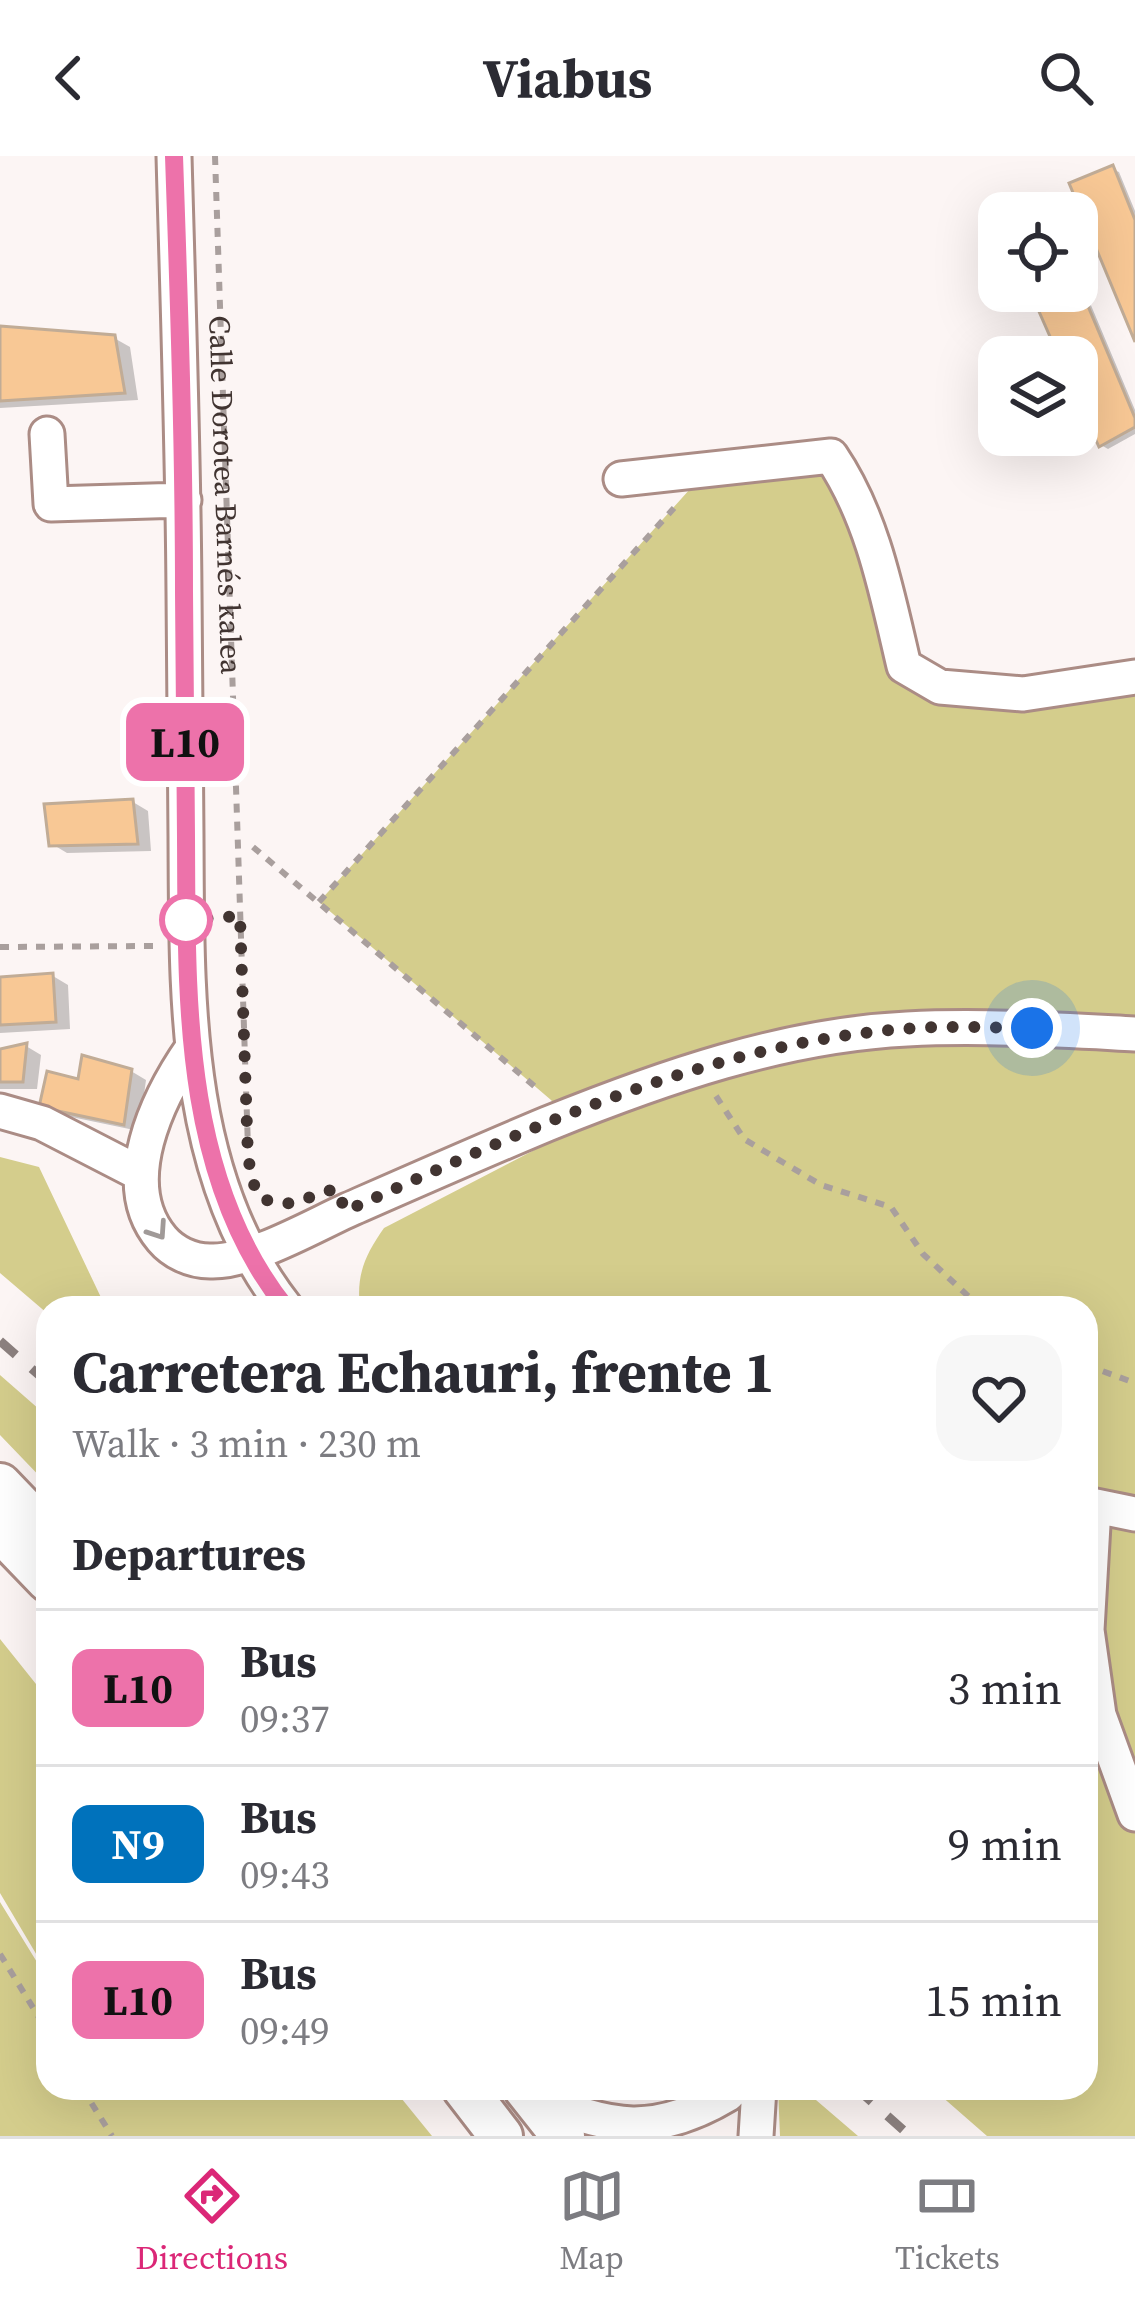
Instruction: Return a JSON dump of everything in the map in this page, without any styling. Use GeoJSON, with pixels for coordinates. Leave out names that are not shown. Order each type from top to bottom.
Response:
{"type":"FeatureCollection","features":[{"type":"Feature","properties":{"kind":"main road"},"geometry":{"type":"LineString","coordinates":[[0,1485],[36,1522]]}},
{"type":"Feature","properties":{"kind":"main road"},"geometry":{"type":"LineString","coordinates":[[0,1530],[36,1568]]}},
{"type":"Feature","properties":{"kind":"main road"},"geometry":{"type":"LineString","coordinates":[[473,2100],[501,2136]]}},
{"type":"Feature","properties":{"kind":"main road"},"geometry":{"type":"LineString","coordinates":[[535,2100],[563,2136]]}},
{"type":"Feature","properties":{"kind":"street","name":"Calle Dorotea Barnés kalea"},"geometry":{"type":"LineString","coordinates":[[175,156],[184,500],[187,944],[193,1046],[198,1100],[219,1177],[250,1252],[278,1296]]}},
{"type":"Feature","properties":{"kind":"street"},"geometry":{"type":"LineString","coordinates":[[47,434],[51,505],[184,500]]}},
{"type":"Feature","properties":{"kind":"street"},"geometry":{"type":"LineString","coordinates":[[621,479],[831,456],[856,492],[904,666],[940,687],[1023,694],[1135,677]]}},
{"type":"Feature","properties":{"kind":"street"},"geometry":{"type":"LineString","coordinates":[[193,1046],[166,1085],[140,1174],[142,1199],[150,1225],[171,1249],[212,1262],[250,1252],[547,1125],[698,1067],[801,1043],[903,1029],[1032,1028],[1135,1034]]}},
{"type":"Feature","properties":{"kind":"street"},"geometry":{"type":"LineString","coordinates":[[0,1111],[43,1123],[140,1174]]}},
{"type":"Feature","properties":{"kind":"street"},"geometry":{"type":"LineString","coordinates":[[1098,1507],[1135,1514]]}},
{"type":"Feature","properties":{"kind":"street"},"geometry":{"type":"LineString","coordinates":[[1098,1708],[1135,1814]]}},
{"type":"Feature","properties":{"kind":"street"},"geometry":{"type":"LineString","coordinates":[[494,2100],[521,2136]]}},
{"type":"Feature","properties":{"kind":"street"},"geometry":{"type":"LineString","coordinates":[[546,2100],[585,2120],[663,2133],[723,2100]]}},
{"type":"Feature","properties":{"kind":"street"},"geometry":{"type":"LineString","coordinates":[[716,2136],[734,2100]]}},
{"type":"Feature","properties":{"kind":"street"},"geometry":{"type":"LineString","coordinates":[[743,2100],[756,2136]]}},
{"type":"Feature","properties":{"kind":"path","name":"Calle Dorotea Barnés kalea"},"geometry":{"type":"LineString","coordinates":[[214,156],[248,1158]]}},
{"type":"Feature","properties":{"kind":"path"},"geometry":{"type":"LineString","coordinates":[[320,902],[708,470]]}},
{"type":"Feature","properties":{"kind":"path"},"geometry":{"type":"LineString","coordinates":[[253,847],[550,1100]]}},
{"type":"Feature","properties":{"kind":"path"},"geometry":{"type":"LineString","coordinates":[[0,947],[187,944]]}},
{"type":"Feature","properties":{"kind":"path"},"geometry":{"type":"LineString","coordinates":[[698,1067],[744,1139],[821,1185],[891,1207],[923,1254],[968,1296]]}},
{"type":"Feature","properties":{"kind":"path"},"geometry":{"type":"LineString","coordinates":[[1098,1369],[1135,1382]]}},
{"type":"Feature","properties":{"kind":"path"},"geometry":{"type":"LineString","coordinates":[[0,1954],[36,2012]]}},
{"type":"Feature","properties":{"kind":"path"},"geometry":{"type":"LineString","coordinates":[[90,2100],[112,2136]]}},
{"type":"Feature","properties":{"kind":"shaded area"},"geometry":{"type":"Polygon","coordinates":[[[831,456],[904,666],[940,687],[1135,677],[1135,2136],[987,2136],[946,2100],[1098,2100],[1098,1296],[359,1296],[363,1266],[384,1228],[573,1130],[551,1100],[319,902],[708,469],[831,456]]]}},
{"type":"Feature","properties":{"kind":"shaded area"},"geometry":{"type":"Polygon","coordinates":[[[0,1157],[39,1167],[100,1296],[36,1296],[36,1304],[0,1273],[0,1157]]]}},
{"type":"Feature","properties":{"kind":"shaded area"},"geometry":{"type":"Polygon","coordinates":[[[0,1375],[36,1406],[36,1472],[0,1435],[0,1375]]]}},
{"type":"Feature","properties":{"kind":"shaded area"},"geometry":{"type":"Polygon","coordinates":[[[0,1639],[36,1684],[36,1954],[0,1893],[0,1639]]]}},
{"type":"Feature","properties":{"kind":"shaded area"},"geometry":{"type":"Polygon","coordinates":[[[0,1902],[36,1960],[36,2100],[403,2100],[432,2136],[0,2136],[0,1902]]]}},
{"type":"Feature","properties":{"kind":"shaded area"},"geometry":{"type":"Polygon","coordinates":[[[778,2100],[816,2100],[858,2136],[780,2136],[778,2100]]]}},
{"type":"Feature","properties":{"kind":"building"},"geometry":{"type":"Polygon","coordinates":[[[1113,165],[1135,220],[1135,342],[1098,253],[1098,192],[1073,192],[1069,183],[1113,165]]]}},
{"type":"Feature","properties":{"kind":"building"},"geometry":{"type":"Polygon","coordinates":[[[1039,312],[1090,312],[1135,427],[1099,447],[1098,336],[1050,336],[1039,312]]]}},
{"type":"Feature","properties":{"kind":"building"},"geometry":{"type":"Polygon","coordinates":[[[0,326],[115,335],[125,393],[0,401],[0,326]]]}},
{"type":"Feature","properties":{"kind":"building"},"geometry":{"type":"Polygon","coordinates":[[[133,799],[138,844],[49,846],[44,804],[133,799]]]}},
{"type":"Feature","properties":{"kind":"building"},"geometry":{"type":"Polygon","coordinates":[[[53,973],[56,1022],[0,1025],[0,977],[53,973]]]}},
{"type":"Feature","properties":{"kind":"building"},"geometry":{"type":"Polygon","coordinates":[[[27,1043],[23,1082],[0,1082],[0,1049],[27,1043]]]}},
{"type":"Feature","properties":{"kind":"building"},"geometry":{"type":"Polygon","coordinates":[[[82,1055],[132,1069],[124,1125],[39,1107],[47,1071],[78,1079],[82,1055]]]}},
{"type":"Feature","properties":{"kind":"railway"},"geometry":{"type":"LineString","coordinates":[[0,1341],[36,1372]]}},
{"type":"Feature","properties":{"kind":"railway"},"geometry":{"type":"LineString","coordinates":[[870,2100],[910,2136]]}},
{"type":"Feature","properties":{"kind":"bus line","name":"L10"},"geometry":{"type":"LineString","coordinates":[[174,156],[184,500],[187,944],[193,1046],[198,1100],[219,1177],[250,1252],[277,1296]]}},
{"type":"Feature","properties":{"kind":"route"},"geometry":{"type":"LineString","coordinates":[[186,920],[240,916],[248,1158],[256,1193],[277,1205],[336,1189],[346,1211],[698,1067],[801,1043],[903,1029],[1032,1028]]}}]}
